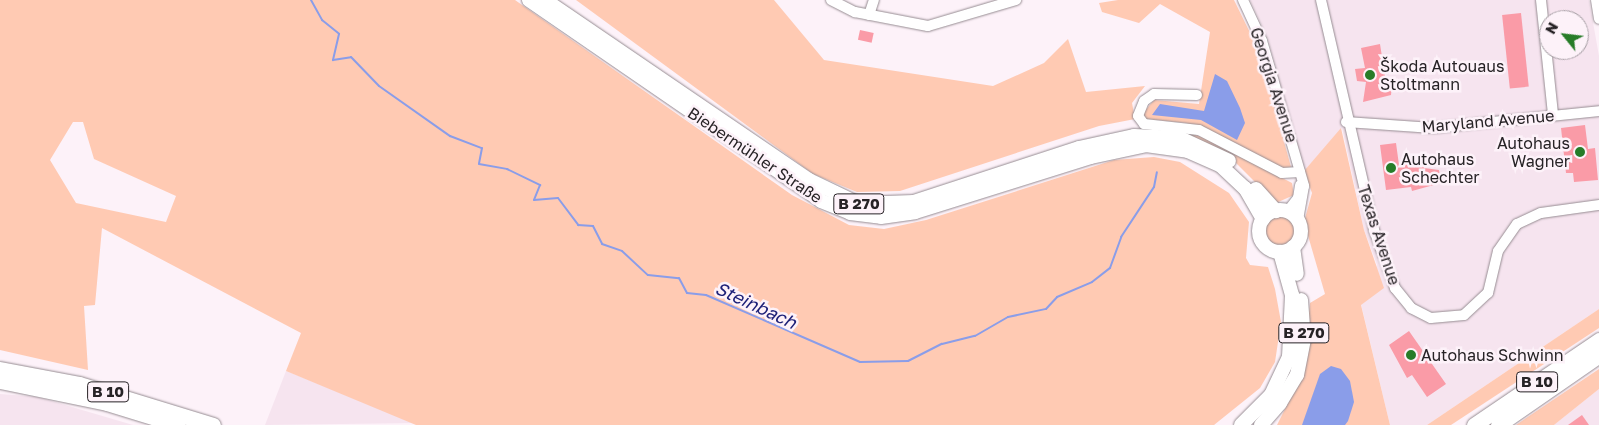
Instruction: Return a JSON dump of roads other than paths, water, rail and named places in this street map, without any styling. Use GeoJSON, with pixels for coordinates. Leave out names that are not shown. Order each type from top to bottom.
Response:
{"type":"FeatureCollection","features":[{"type":"Feature","properties":{"kind":"highway","name":"B 10"},"geometry":{"type":"LineString","coordinates":[[1474,425],[1599,340]]}},
{"type":"Feature","properties":{"kind":"highway","name":"B 10"},"geometry":{"type":"LineString","coordinates":[[1498,425],[1599,355]]}},
{"type":"Feature","properties":{"kind":"highway","name":"B 10"},"geometry":{"type":"LineString","coordinates":[[0,369],[79,384],[213,425]]}},
{"type":"Feature","properties":{"kind":"highway","name":"B 10"},"geometry":{"type":"LineString","coordinates":[[0,382],[107,403],[178,425]]}},
{"type":"Feature","properties":{"kind":"main road","name":"Biebermühler Straße"},"geometry":{"type":"LineString","coordinates":[[529,0],[821,201],[850,213],[881,217],[915,212],[1110,152],[1160,146],[1195,154],[1226,169],[1254,200],[1263,219]]}},
{"type":"Feature","properties":{"kind":"main road","name":"B 270"},"geometry":{"type":"LineString","coordinates":[[545,0],[809,180],[859,204],[914,202],[1095,144],[1158,135],[1190,140],[1219,154],[1287,214]]}},
{"type":"Feature","properties":{"kind":"main road"},"geometry":{"type":"LineString","coordinates":[[1287,214],[1300,234],[1293,247],[1280,252],[1261,241],[1263,219],[1287,214]]}},
{"type":"Feature","properties":{"kind":"main road","name":"B 270"},"geometry":{"type":"LineString","coordinates":[[1261,425],[1273,412],[1296,374],[1304,340],[1293,247]]}},
{"type":"Feature","properties":{"kind":"main road","name":"B 270"},"geometry":{"type":"LineString","coordinates":[[1240,425],[1271,395],[1289,357],[1294,313],[1287,266],[1280,252]]}},
{"type":"Feature","properties":{"kind":"street"},"geometry":{"type":"LineString","coordinates":[[832,0],[869,15],[940,25],[1016,0]]}},
{"type":"Feature","properties":{"kind":"street"},"geometry":{"type":"LineString","coordinates":[[869,15],[874,0]]}},
{"type":"Feature","properties":{"kind":"street","name":"Georgia Avenue"},"geometry":{"type":"LineString","coordinates":[[1243,0],[1262,41],[1305,195],[1287,214]]}},
{"type":"Feature","properties":{"kind":"street","name":"Texas Avenue"},"geometry":{"type":"LineString","coordinates":[[1322,0],[1346,122],[1388,272],[1399,296],[1421,314],[1454,318],[1473,310],[1493,282],[1502,243],[1517,224],[1541,213],[1599,205]]}},
{"type":"Feature","properties":{"kind":"street"},"geometry":{"type":"LineString","coordinates":[[1541,0],[1553,116]]}},
{"type":"Feature","properties":{"kind":"street"},"geometry":{"type":"LineString","coordinates":[[1596,0],[1599,19]]}},
{"type":"Feature","properties":{"kind":"street"},"geometry":{"type":"LineString","coordinates":[[1197,95],[1154,94],[1144,100],[1138,116],[1144,124],[1199,130],[1282,173],[1300,172]]}},
{"type":"Feature","properties":{"kind":"street","name":"Maryland Avenue"},"geometry":{"type":"LineString","coordinates":[[1346,122],[1433,128],[1599,111]]}},
{"type":"Feature","properties":{"kind":"water"},"geometry":{"type":"Polygon","coordinates":[[[1215,74],[1227,81],[1245,123],[1237,140],[1201,120],[1152,115],[1160,104],[1204,111],[1215,74]]]}},
{"type":"Feature","properties":{"kind":"water"},"geometry":{"type":"Polygon","coordinates":[[[1331,366],[1341,369],[1350,381],[1354,402],[1348,421],[1345,425],[1302,425],[1320,374],[1331,366]]]}},
{"type":"Feature","properties":{"kind":"waterway","name":"Steinbach"},"geometry":{"type":"LineString","coordinates":[[311,0],[322,20],[339,34],[333,60],[351,57],[379,86],[450,136],[482,148],[479,164],[507,169],[540,185],[534,200],[558,198],[578,225],[593,226],[602,244],[622,251],[648,275],[679,278],[687,293],[706,295],[860,362],[908,361],[942,344],[975,336],[1008,317],[1046,309],[1057,297],[1092,282],[1110,268],[1121,237],[1154,187],[1157,172]]}},
{"type":"Feature","properties":{"kind":"place","name":"Škoda Autouaus Stoltmann"},"geometry":{"type":"Point","coordinates":[1370,75]}},
{"type":"Feature","properties":{"kind":"place","name":"Autohaus Wagner"},"geometry":{"type":"Point","coordinates":[1580,152]}},
{"type":"Feature","properties":{"kind":"place","name":"Autohaus Schechter"},"geometry":{"type":"Point","coordinates":[1391,168]}},
{"type":"Feature","properties":{"kind":"place","name":"Autohaus Schwinn"},"geometry":{"type":"Point","coordinates":[1411,355]}}]}
